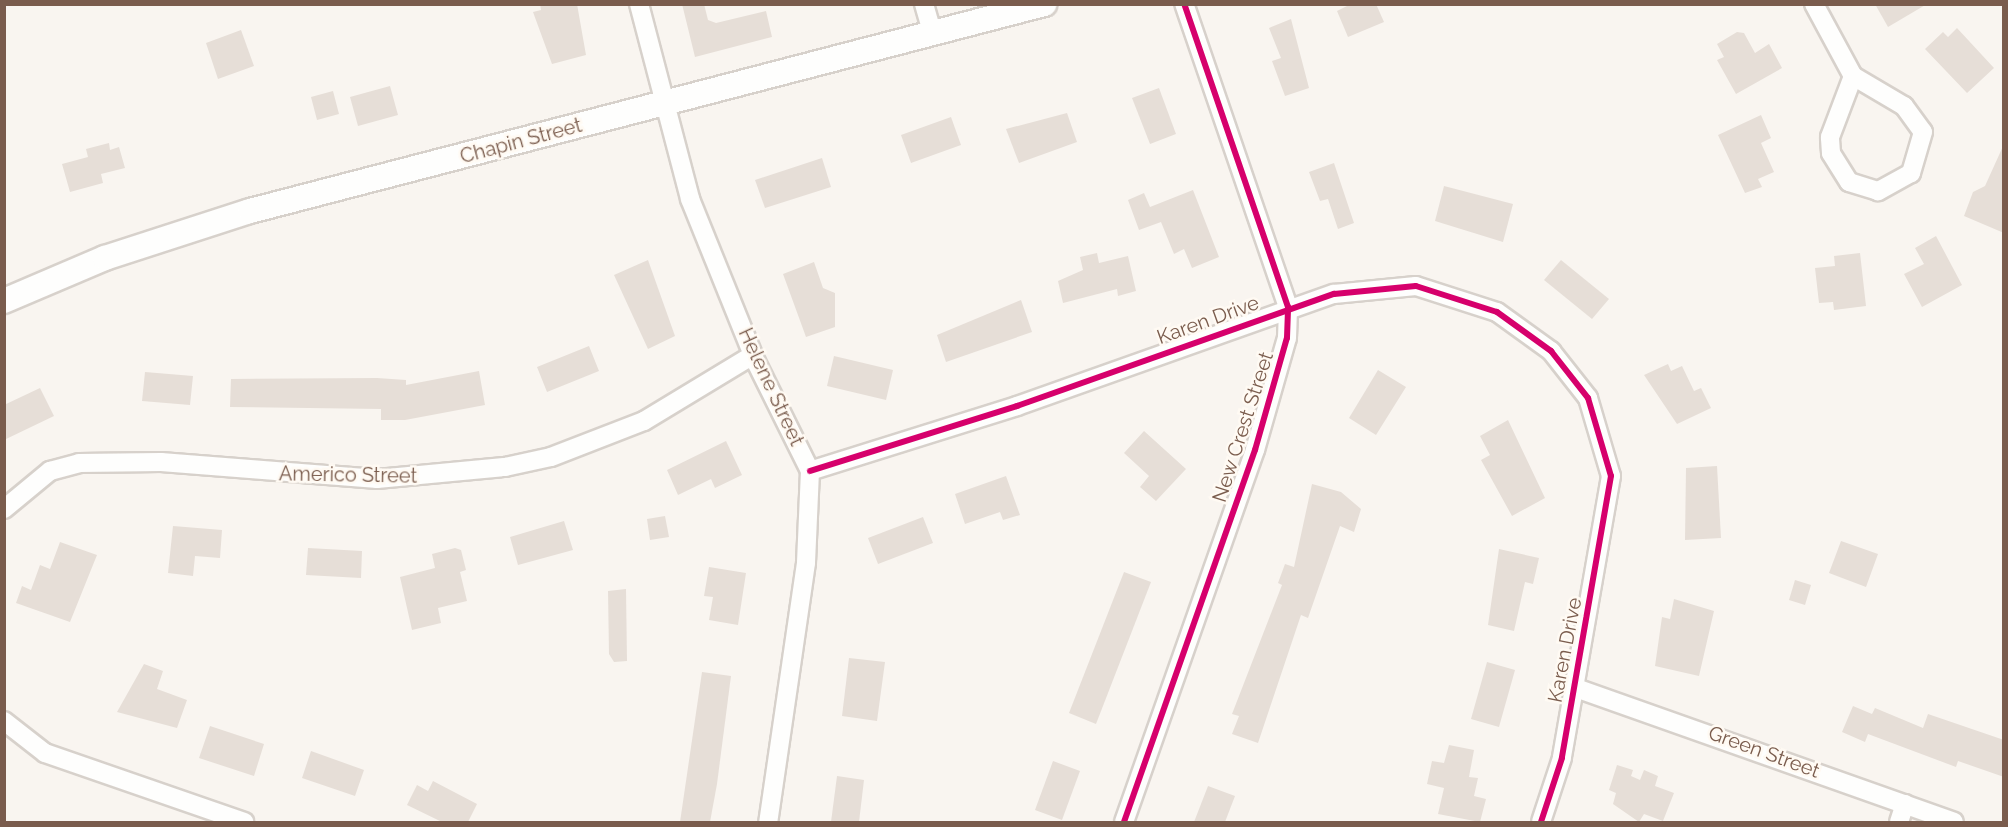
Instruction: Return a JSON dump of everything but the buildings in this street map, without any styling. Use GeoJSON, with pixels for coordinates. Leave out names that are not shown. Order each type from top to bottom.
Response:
{"type":"FeatureCollection","features":[{"type":"Feature","properties":{"kind":"main road","name":"Chapin Street"},"geometry":{"type":"LineString","coordinates":[[4,301],[105,258],[250,211],[1044,4]]}},
{"type":"Feature","properties":{"kind":"street","name":"Helene Street"},"geometry":{"type":"LineString","coordinates":[[639,4],[690,199],[753,355],[810,471],[807,563],[768,822]]}},
{"type":"Feature","properties":{"kind":"street"},"geometry":{"type":"LineString","coordinates":[[924,4],[932,32]]}},
{"type":"Feature","properties":{"kind":"street","name":"New Crest Street"},"geometry":{"type":"LineString","coordinates":[[1124,822],[1268,411],[1286,347],[1288,307],[1184,4]]}},
{"type":"Feature","properties":{"kind":"street"},"geometry":{"type":"LineString","coordinates":[[1814,4],[1853,76],[1904,106],[1923,132],[1911,173],[1878,191],[1849,182],[1831,153],[1830,137],[1853,76]]}},
{"type":"Feature","properties":{"kind":"street","name":"Karen Drive"},"geometry":{"type":"LineString","coordinates":[[810,471],[1017,406],[1288,307],[1360,289],[1440,291],[1526,327],[1576,382],[1599,421],[1611,476],[1562,758],[1540,822]]}},
{"type":"Feature","properties":{"kind":"street","name":"Americo Street"},"geometry":{"type":"LineString","coordinates":[[4,509],[50,471],[79,463],[161,462],[377,479],[505,467],[551,457],[644,421],[753,355]]}},
{"type":"Feature","properties":{"kind":"street","name":"Green Street"},"geometry":{"type":"LineString","coordinates":[[1573,687],[1954,822]]}},
{"type":"Feature","properties":{"kind":"street"},"geometry":{"type":"LineString","coordinates":[[4,721],[45,753],[244,822]]}},
{"type":"Feature","properties":{"kind":"street"},"geometry":{"type":"LineString","coordinates":[[1899,822],[1905,804]]}},
{"type":"Feature","properties":{"kind":"cycle path"},"geometry":{"type":"LineString","coordinates":[[1124,822],[1255,450],[1287,338],[1288,307],[1184,4]]}},
{"type":"Feature","properties":{"kind":"cycle path"},"geometry":{"type":"LineString","coordinates":[[810,471],[1017,406],[1334,294],[1416,286],[1497,312],[1551,351],[1588,398],[1611,476],[1562,758],[1541,822]]}}]}
